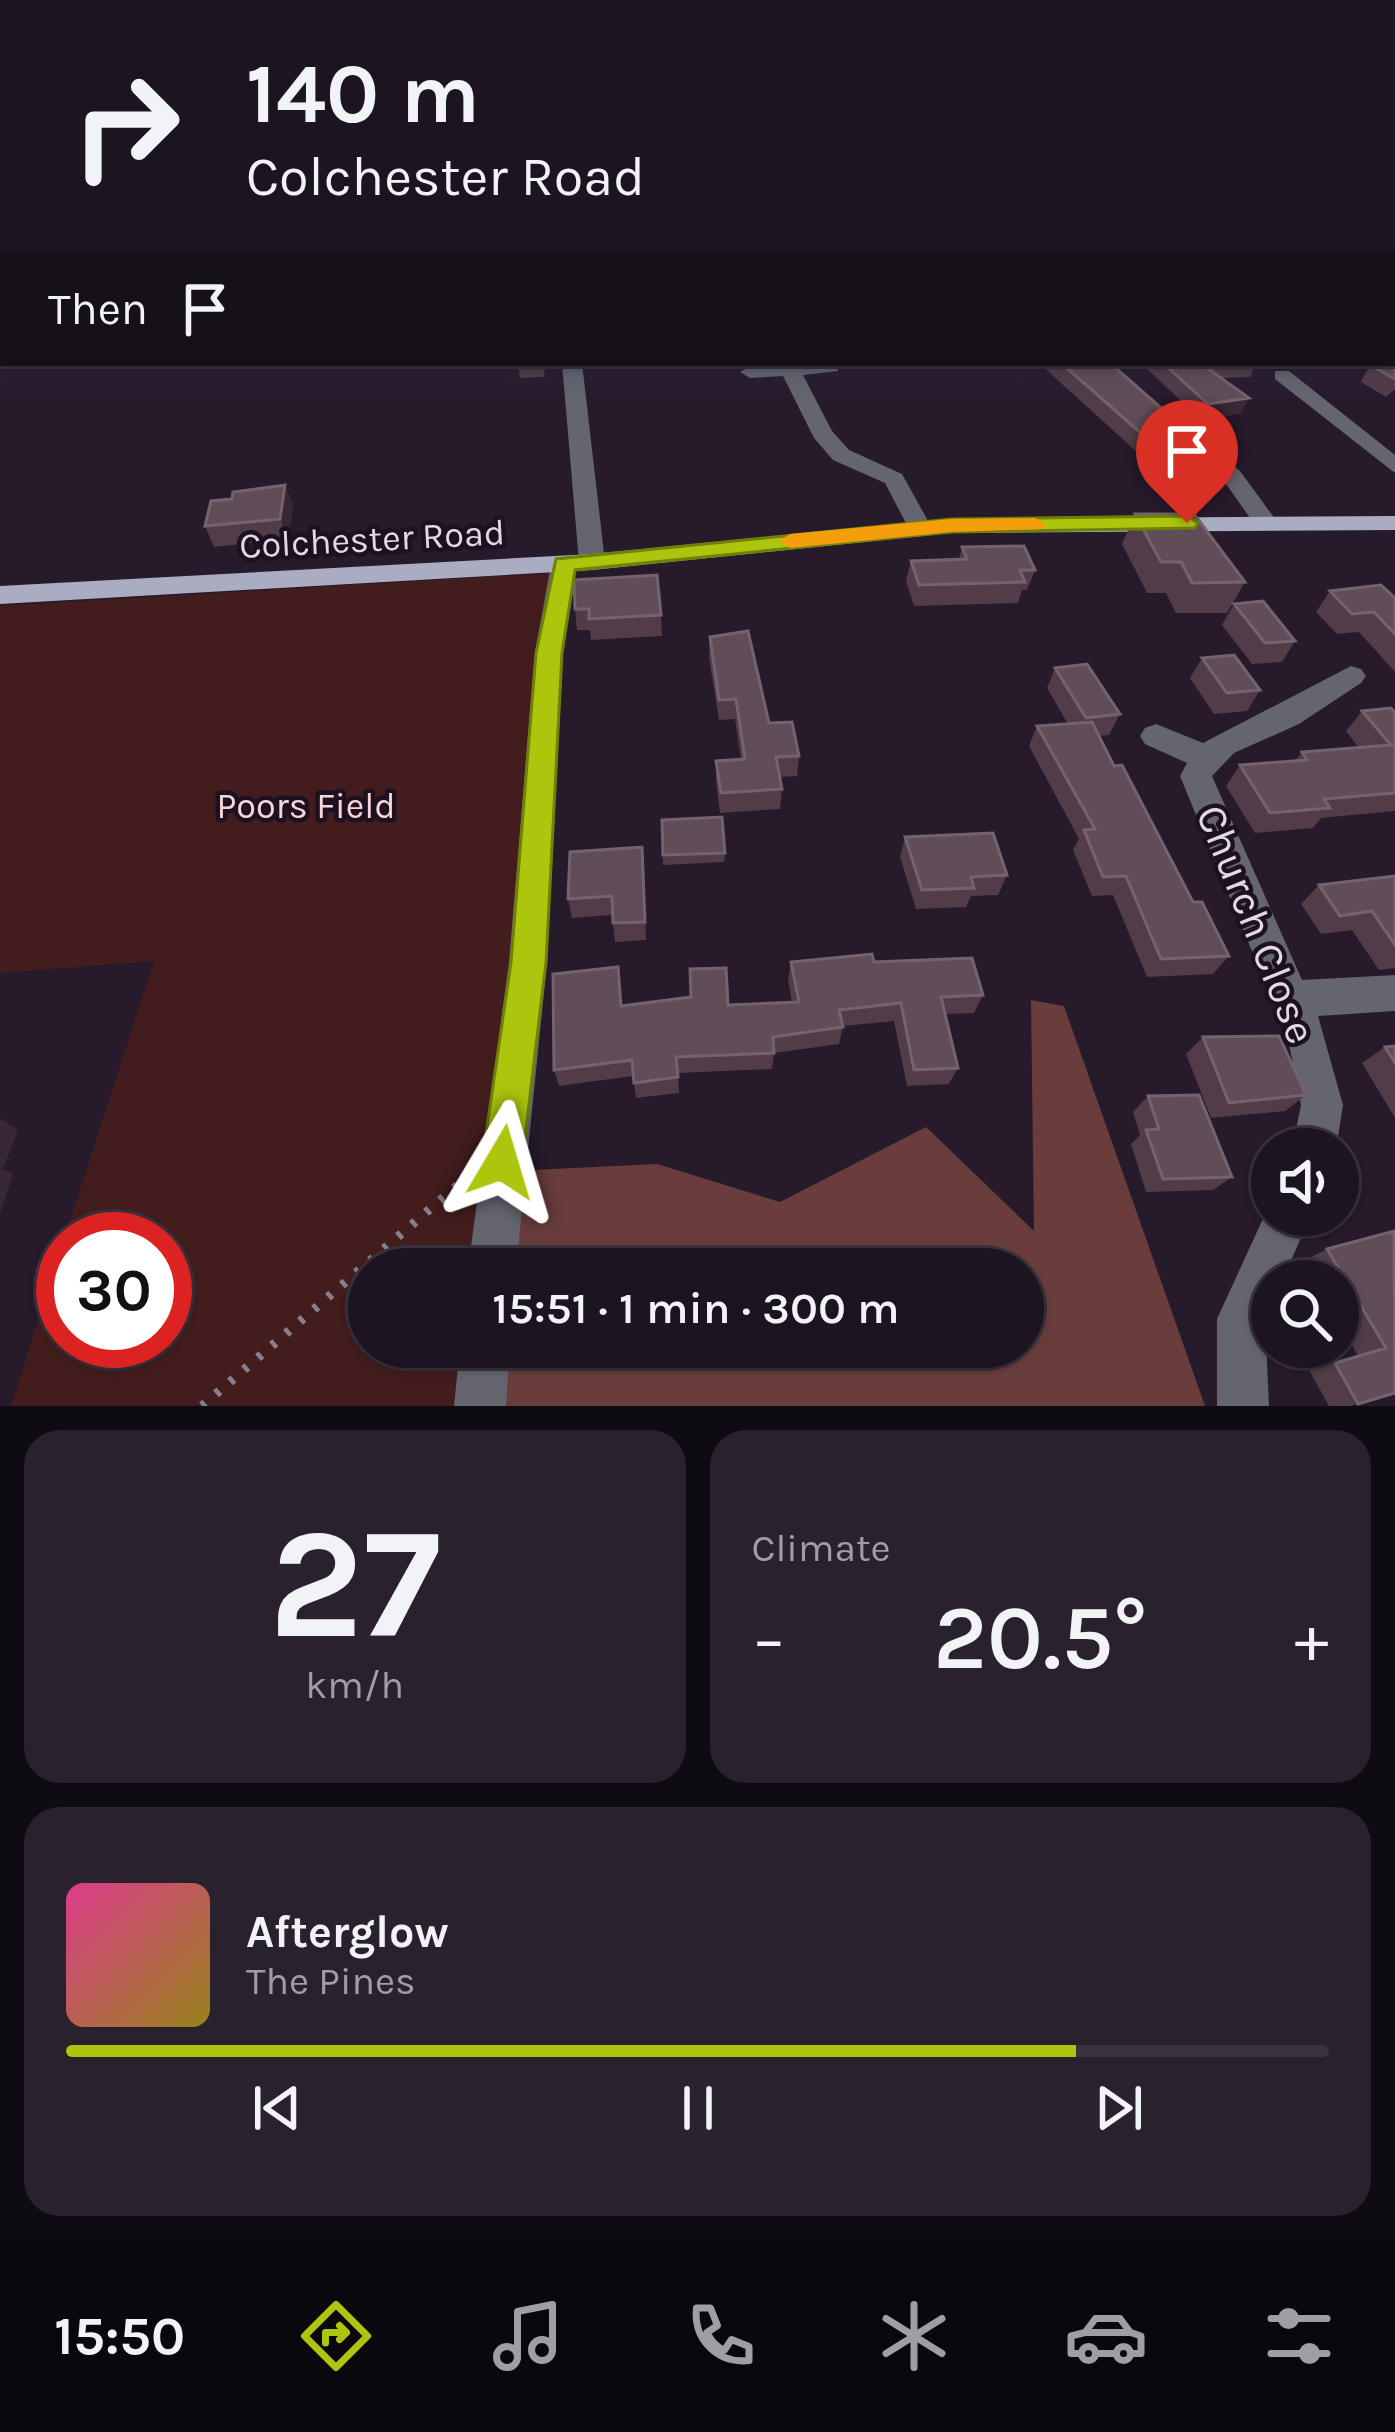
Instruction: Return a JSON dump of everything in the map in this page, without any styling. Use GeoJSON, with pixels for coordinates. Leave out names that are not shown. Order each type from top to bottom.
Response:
{"type":"FeatureCollection","features":[{"type":"Feature","properties":{"kind":"main road","name":"Colchester Road"},"geometry":{"type":"LineString","coordinates":[[0,595],[578,563],[920,528],[1395,523]]}},
{"type":"Feature","properties":{"kind":"street"},"geometry":{"type":"LineString","coordinates":[[494,1248],[528,962],[549,653],[578,563],[572,366]]}},
{"type":"Feature","properties":{"kind":"street"},"geometry":{"type":"LineString","coordinates":[[750,372],[830,367]]}},
{"type":"Feature","properties":{"kind":"street"},"geometry":{"type":"LineString","coordinates":[[790,370],[823,433],[841,455],[894,479],[920,528]]}},
{"type":"Feature","properties":{"kind":"street"},"geometry":{"type":"LineString","coordinates":[[1282,375],[1395,466]]}},
{"type":"Feature","properties":{"kind":"street"},"geometry":{"type":"LineString","coordinates":[[1153,405],[1232,476],[1266,523]]}},
{"type":"Feature","properties":{"kind":"street","name":"Church Close"},"geometry":{"type":"LineString","coordinates":[[1318,1128],[1322,1105],[1308,1039],[1196,776],[1204,757],[1253,728],[1287,716],[1330,683],[1351,676]]}},
{"type":"Feature","properties":{"kind":"street"},"geometry":{"type":"LineString","coordinates":[[1156,736],[1204,757]]}},
{"type":"Feature","properties":{"kind":"street"},"geometry":{"type":"LineString","coordinates":[[1290,999],[1395,993]]}},
{"type":"Feature","properties":{"kind":"street"},"geometry":{"type":"LineString","coordinates":[[1243,1406],[1241,1319],[1279,1236]]}},
{"type":"Feature","properties":{"kind":"street"},"geometry":{"type":"LineString","coordinates":[[480,1406],[483,1368]]}},
{"type":"Feature","properties":{"kind":"path"},"geometry":{"type":"LineString","coordinates":[[202,1406],[401,1238],[470,1174],[475,1156]]}},
{"type":"Feature","properties":{"kind":"green space","name":"Poors Field"},"geometry":{"type":"Polygon","coordinates":[[[552,573],[484,1248],[348,1248],[348,1368],[474,1368],[470,1406],[11,1406],[36,1328],[36,1368],[192,1368],[192,1212],[73,1212],[154,961],[0,973],[0,606],[552,573]]]}},
{"type":"Feature","properties":{"kind":"shaded area"},"geometry":{"type":"Polygon","coordinates":[[[1031,1000],[1064,1006],[1205,1406],[493,1406],[496,1368],[1044,1368],[1044,1248],[511,1248],[532,1170],[657,1164],[780,1202],[926,1127],[1034,1231],[1031,1000]]]}},
{"type":"Feature","properties":{"kind":"building"},"geometry":{"type":"Polygon","coordinates":[[[1064,366],[1113,366],[1184,428],[1205,456],[1168,457],[1064,366]]]}},
{"type":"Feature","properties":{"kind":"building"},"geometry":{"type":"Polygon","coordinates":[[[1166,366],[1204,366],[1249,398],[1208,404],[1166,366]]]}},
{"type":"Feature","properties":{"kind":"building"},"geometry":{"type":"Polygon","coordinates":[[[1372,366],[1395,366],[1395,379],[1372,366]]]}},
{"type":"Feature","properties":{"kind":"building"},"geometry":{"type":"Polygon","coordinates":[[[285,485],[280,519],[205,526],[211,501],[232,499],[233,492],[285,485]]]}},
{"type":"Feature","properties":{"kind":"building"},"geometry":{"type":"Polygon","coordinates":[[[1135,514],[1194,514],[1245,582],[1192,583],[1181,562],[1161,562],[1135,514]]]}},
{"type":"Feature","properties":{"kind":"building"},"geometry":{"type":"Polygon","coordinates":[[[1024,546],[1035,570],[1020,570],[1025,582],[919,585],[911,561],[967,559],[962,547],[1024,546]]]}},
{"type":"Feature","properties":{"kind":"building"},"geometry":{"type":"Polygon","coordinates":[[[657,575],[661,615],[589,619],[589,609],[575,609],[574,580],[657,575]]]}},
{"type":"Feature","properties":{"kind":"building"},"geometry":{"type":"Polygon","coordinates":[[[1381,585],[1395,598],[1395,634],[1374,612],[1352,614],[1330,591],[1381,585]]]}},
{"type":"Feature","properties":{"kind":"building"},"geometry":{"type":"Polygon","coordinates":[[[1263,601],[1295,641],[1265,643],[1234,604],[1263,601]]]}},
{"type":"Feature","properties":{"kind":"building"},"geometry":{"type":"Polygon","coordinates":[[[748,631],[769,723],[792,722],[799,756],[776,757],[782,789],[721,793],[716,761],[745,759],[736,699],[719,700],[710,637],[748,631]]]}},
{"type":"Feature","properties":{"kind":"building"},"geometry":{"type":"Polygon","coordinates":[[[1234,655],[1260,690],[1227,693],[1202,658],[1234,655]]]}},
{"type":"Feature","properties":{"kind":"building"},"geometry":{"type":"Polygon","coordinates":[[[1087,664],[1120,714],[1086,718],[1055,668],[1087,664]]]}},
{"type":"Feature","properties":{"kind":"building"},"geometry":{"type":"Polygon","coordinates":[[[1391,708],[1395,713],[1395,793],[1324,799],[1330,808],[1270,813],[1240,765],[1307,760],[1302,752],[1391,745],[1362,711],[1391,708]]]}},
{"type":"Feature","properties":{"kind":"building"},"geometry":{"type":"Polygon","coordinates":[[[1092,722],[1114,766],[1122,765],[1193,902],[1202,902],[1229,956],[1161,959],[1126,876],[1103,877],[1084,830],[1095,829],[1037,726],[1092,722]]]}},
{"type":"Feature","properties":{"kind":"building"},"geometry":{"type":"Polygon","coordinates":[[[722,817],[725,853],[663,855],[662,820],[722,817]]]}},
{"type":"Feature","properties":{"kind":"building"},"geometry":{"type":"Polygon","coordinates":[[[993,833],[1007,875],[971,877],[974,888],[922,890],[905,837],[993,833]]]}},
{"type":"Feature","properties":{"kind":"building"},"geometry":{"type":"Polygon","coordinates":[[[642,847],[645,922],[613,923],[612,896],[568,899],[570,852],[642,847]]]}},
{"type":"Feature","properties":{"kind":"building"},"geometry":{"type":"Polygon","coordinates":[[[1395,876],[1395,945],[1372,911],[1340,916],[1319,885],[1395,876]]]}},
{"type":"Feature","properties":{"kind":"building"},"geometry":{"type":"Polygon","coordinates":[[[872,954],[874,962],[972,958],[983,995],[941,997],[958,1068],[914,1070],[901,1003],[839,1010],[843,1027],[773,1037],[774,1053],[676,1057],[678,1077],[634,1083],[632,1060],[554,1070],[553,974],[618,967],[621,1006],[691,997],[690,969],[726,968],[728,1005],[799,1002],[791,962],[872,954]]]}},
{"type":"Feature","properties":{"kind":"building"},"geometry":{"type":"Polygon","coordinates":[[[1279,1036],[1306,1095],[1229,1103],[1203,1037],[1279,1036]]]}},
{"type":"Feature","properties":{"kind":"building"},"geometry":{"type":"Polygon","coordinates":[[[1199,1095],[1232,1177],[1163,1179],[1146,1130],[1159,1129],[1148,1096],[1199,1095]]]}},
{"type":"Feature","properties":{"kind":"building"},"geometry":{"type":"Polygon","coordinates":[[[1394,1231],[1395,1393],[1358,1404],[1338,1368],[1359,1368],[1359,1356],[1386,1348],[1359,1303],[1359,1260],[1334,1260],[1327,1249],[1394,1231]]]}},
{"type":"Feature","properties":{"kind":"slow traffic"},"geometry":{"type":"LineString","coordinates":[[790,541],[951,526],[1035,524]]}},
{"type":"Feature","properties":{"kind":"route"},"geometry":{"type":"LineString","coordinates":[[502,1162],[528,962],[549,653],[564,564],[951,526],[1187,523]]}}]}
